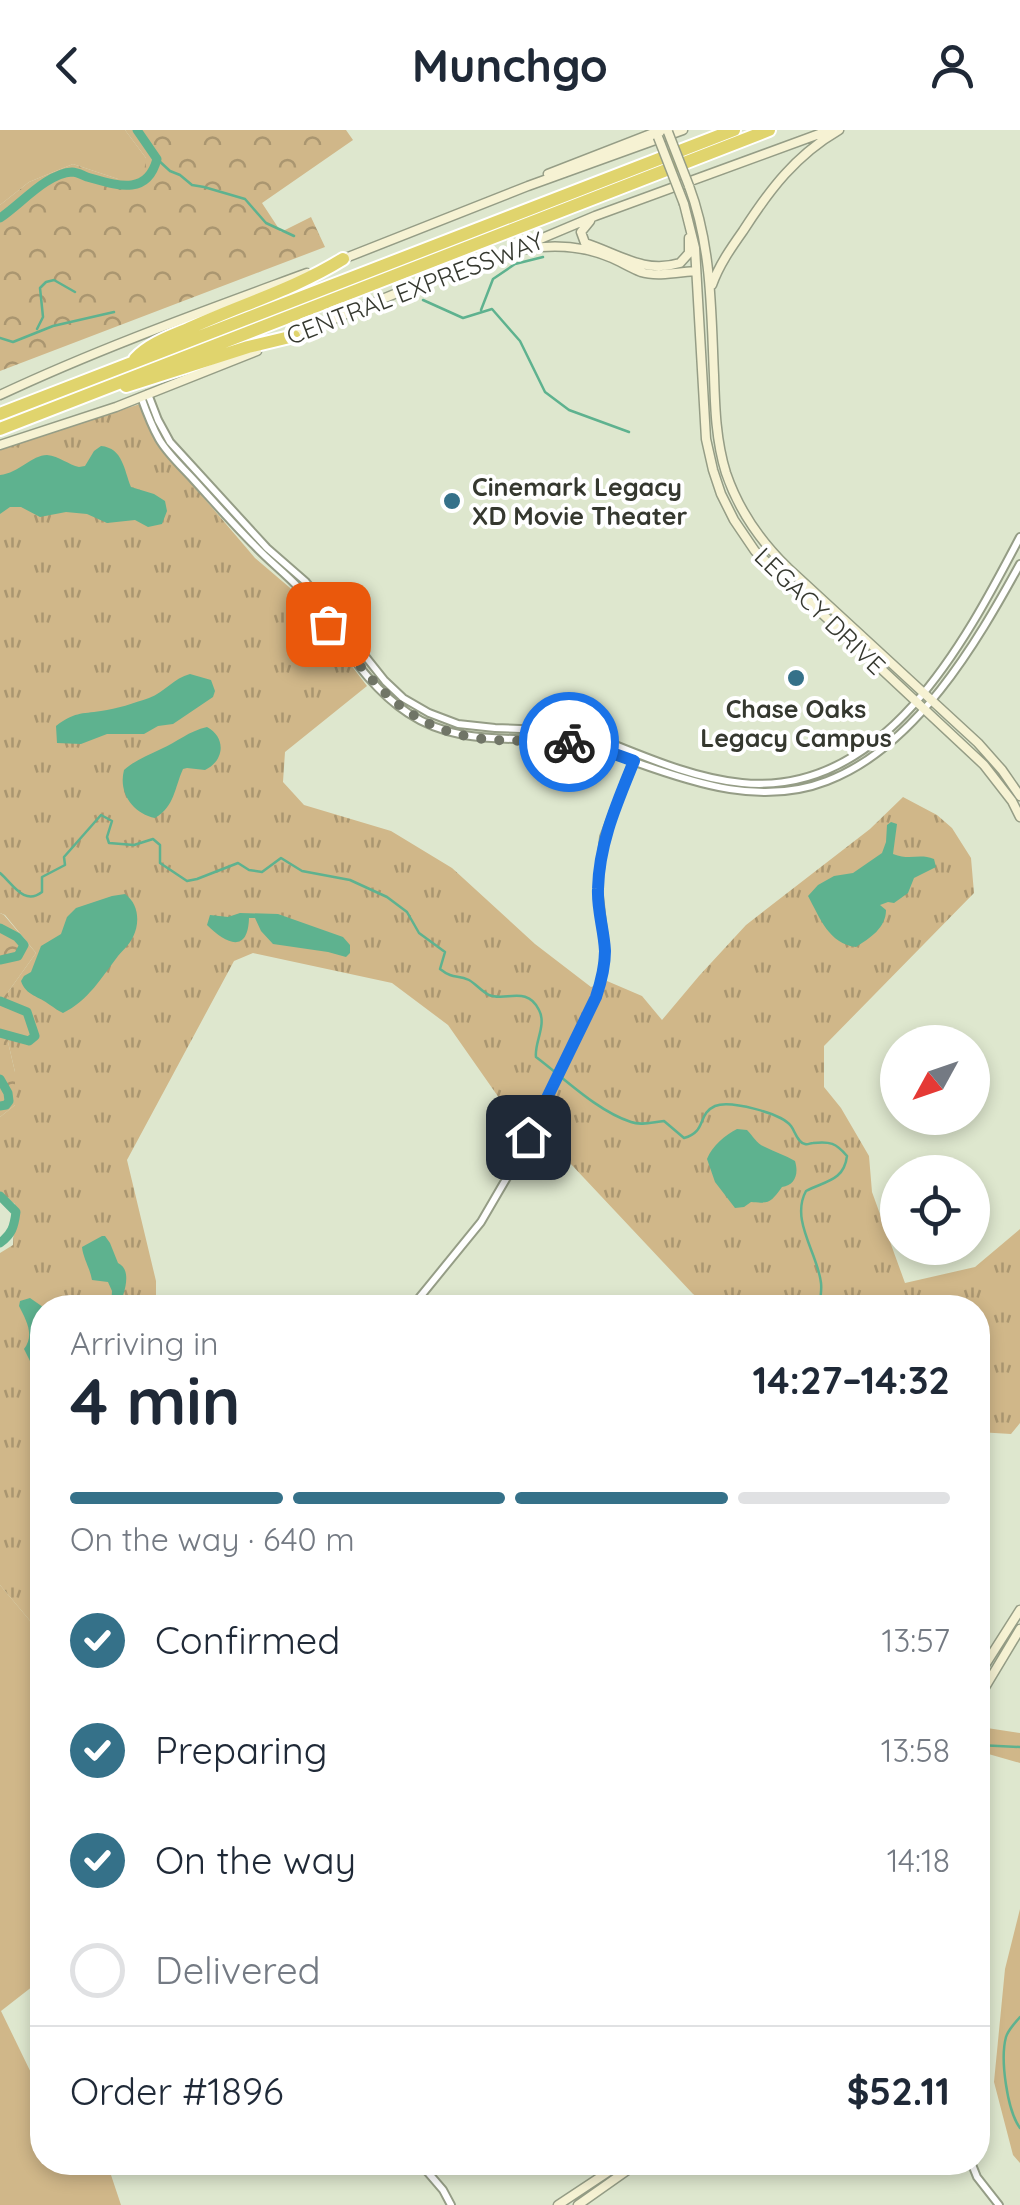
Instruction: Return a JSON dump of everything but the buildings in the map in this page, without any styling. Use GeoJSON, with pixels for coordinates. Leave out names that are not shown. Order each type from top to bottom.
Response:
{"type":"FeatureCollection","features":[{"type":"Feature","properties":{"kind":"highway","name":"CENTRAL EXPRESSWAY"},"geometry":{"type":"LineString","coordinates":[[0,414],[734,130]]}},
{"type":"Feature","properties":{"kind":"highway","name":"CENTRAL EXPRESSWAY"},"geometry":{"type":"LineString","coordinates":[[0,429],[769,130]]}},
{"type":"Feature","properties":{"kind":"highway"},"geometry":{"type":"LineString","coordinates":[[132,363],[145,348],[308,280],[343,259]]}},
{"type":"Feature","properties":{"kind":"highway"},"geometry":{"type":"LineString","coordinates":[[98,390],[136,384],[294,336]]}},
{"type":"Feature","properties":{"kind":"main road"},"geometry":{"type":"LineString","coordinates":[[0,395],[149,331],[682,130]]}},
{"type":"Feature","properties":{"kind":"main road","name":"CENTRAL EXPRESSWAY"},"geometry":{"type":"LineString","coordinates":[[0,445],[144,395],[595,216],[830,130]]}},
{"type":"Feature","properties":{"kind":"main road"},"geometry":{"type":"LineString","coordinates":[[710,294],[719,267],[773,186],[805,153],[839,130]]}},
{"type":"Feature","properties":{"kind":"main road"},"geometry":{"type":"LineString","coordinates":[[498,198],[559,170],[661,132]]}},
{"type":"Feature","properties":{"kind":"main road","name":"LEGACY DRIVE"},"geometry":{"type":"LineString","coordinates":[[661,132],[694,201],[709,270],[718,438],[736,498],[764,544],[991,756],[1018,793]]}},
{"type":"Feature","properties":{"kind":"main road","name":"LEGACY DRIVE"},"geometry":{"type":"LineString","coordinates":[[661,132],[690,223],[706,439],[712,470],[734,520],[755,551],[973,754],[1007,794],[1020,817]]}},
{"type":"Feature","properties":{"kind":"main road"},"geometry":{"type":"LineString","coordinates":[[595,216],[582,228],[583,240],[643,266],[674,265],[685,259],[689,253],[690,223]]}},
{"type":"Feature","properties":{"kind":"main road"},"geometry":{"type":"LineString","coordinates":[[506,253],[543,246],[573,247],[651,274],[709,270]]}},
{"type":"Feature","properties":{"kind":"main road"},"geometry":{"type":"LineString","coordinates":[[699,351],[706,350],[713,359]]}},
{"type":"Feature","properties":{"kind":"main road"},"geometry":{"type":"LineString","coordinates":[[706,439],[718,438]]}},
{"type":"Feature","properties":{"kind":"main road"},"geometry":{"type":"LineString","coordinates":[[755,551],[764,544]]}},
{"type":"Feature","properties":{"kind":"main road"},"geometry":{"type":"LineString","coordinates":[[816,610],[824,602]]}},
{"type":"Feature","properties":{"kind":"main road"},"geometry":{"type":"LineString","coordinates":[[1007,794],[1018,793]]}},
{"type":"Feature","properties":{"kind":"main road"},"geometry":{"type":"LineString","coordinates":[[990,1656],[1020,1610]]}},
{"type":"Feature","properties":{"kind":"main road"},"geometry":{"type":"LineString","coordinates":[[990,1678],[1020,1629]]}},
{"type":"Feature","properties":{"kind":"main road"},"geometry":{"type":"LineString","coordinates":[[560,2205],[604,2175]]}},
{"type":"Feature","properties":{"kind":"main road"},"geometry":{"type":"LineString","coordinates":[[578,2205],[621,2175]]}},
{"type":"Feature","properties":{"kind":"street"},"geometry":{"type":"LineString","coordinates":[[144,395],[160,442],[302,591],[374,684],[432,725],[460,735],[486,740],[578,742],[635,757]]}},
{"type":"Feature","properties":{"kind":"street"},"geometry":{"type":"LineString","coordinates":[[264,550],[306,582],[400,702],[474,727],[590,735],[689,780],[796,790],[826,782],[865,762],[889,744],[963,640],[1020,536]]}},
{"type":"Feature","properties":{"kind":"street"},"geometry":{"type":"LineString","coordinates":[[743,788],[820,773],[860,753],[930,700],[968,654],[1020,564]]}},
{"type":"Feature","properties":{"kind":"street"},"geometry":{"type":"LineString","coordinates":[[330,627],[337,621]]}},
{"type":"Feature","properties":{"kind":"street"},"geometry":{"type":"LineString","coordinates":[[432,725],[436,716]]}},
{"type":"Feature","properties":{"kind":"street"},"geometry":{"type":"LineString","coordinates":[[860,753],[865,762]]}},
{"type":"Feature","properties":{"kind":"street"},"geometry":{"type":"LineString","coordinates":[[422,1295],[481,1222],[516,1162],[596,997],[605,949],[598,906],[604,837],[635,757]]}},
{"type":"Feature","properties":{"kind":"street"},"geometry":{"type":"LineString","coordinates":[[430,2175],[451,2205]]}},
{"type":"Feature","properties":{"kind":"street"},"geometry":{"type":"LineString","coordinates":[[976,2175],[999,2205]]}},
{"type":"Feature","properties":{"kind":"green space"},"geometry":{"type":"Polygon","coordinates":[[[0,130],[125,130],[146,158],[143,179],[118,179],[73,164],[29,182],[0,205],[0,130]]]}},
{"type":"Feature","properties":{"kind":"green space"},"geometry":{"type":"Polygon","coordinates":[[[125,130],[346,130],[353,140],[262,203],[281,232],[311,217],[325,247],[0,371],[0,205],[29,182],[73,164],[118,179],[146,158],[125,130]]]}},
{"type":"Feature","properties":{"kind":"green space"},"geometry":{"type":"Polygon","coordinates":[[[140,404],[157,443],[255,558],[296,593],[367,686],[285,752],[283,782],[304,805],[391,831],[452,868],[535,944],[591,987],[607,981],[642,996],[662,1020],[746,925],[870,829],[903,797],[952,828],[971,858],[974,893],[824,1046],[824,1087],[869,1156],[872,1192],[880,1214],[880,1265],[898,1265],[905,1283],[990,1265],[990,1254],[1020,1229],[1020,1423],[1011,1434],[990,1433],[990,1295],[695,1295],[569,1162],[504,1105],[448,1025],[392,983],[253,953],[234,961],[127,1160],[156,1295],[30,1295],[30,1621],[0,1585],[0,1253],[13,1245],[15,1204],[0,1194],[0,1117],[15,1105],[15,1072],[8,1042],[8,992],[36,953],[0,913],[0,449],[140,404]]]}},
{"type":"Feature","properties":{"kind":"green space"},"geometry":{"type":"Polygon","coordinates":[[[0,913],[36,953],[8,992],[8,1042],[15,1072],[15,1105],[0,1117],[0,913]]]}},
{"type":"Feature","properties":{"kind":"green space"},"geometry":{"type":"Polygon","coordinates":[[[0,1585],[30,1621],[30,1988],[1,2011],[30,2071],[30,2175],[111,2175],[121,2205],[0,2205],[0,1585]]]}},
{"type":"Feature","properties":{"kind":"green space"},"geometry":{"type":"Polygon","coordinates":[[[990,1728],[1020,1733],[1020,1763],[990,1754],[990,1728]]]}},
{"type":"Feature","properties":{"kind":"green space"},"geometry":{"type":"Polygon","coordinates":[[[1020,1909],[1020,2163],[1013,2155],[994,2082],[1005,1969],[1020,1909]]]}},
{"type":"Feature","properties":{"kind":"shaded area"},"geometry":{"type":"Polygon","coordinates":[[[101,446],[118,455],[131,487],[165,501],[167,511],[162,524],[148,527],[135,520],[107,523],[87,514],[66,512],[40,517],[21,507],[10,507],[0,514],[0,475],[47,455],[85,466],[101,446]]]}},
{"type":"Feature","properties":{"kind":"shaded area"},"geometry":{"type":"Polygon","coordinates":[[[190,674],[211,680],[213,697],[173,724],[144,734],[107,734],[81,744],[57,743],[56,726],[68,718],[149,698],[190,674]]]}},
{"type":"Feature","properties":{"kind":"shaded area"},"geometry":{"type":"Polygon","coordinates":[[[207,727],[220,743],[216,761],[205,770],[183,769],[170,802],[155,818],[134,807],[125,794],[124,770],[207,727]]]}},
{"type":"Feature","properties":{"kind":"shaded area"},"geometry":{"type":"Polygon","coordinates":[[[897,824],[893,854],[934,859],[936,867],[914,878],[908,893],[894,903],[880,905],[886,910],[885,916],[872,936],[856,947],[847,945],[826,929],[808,896],[818,885],[834,876],[853,873],[882,853],[887,825],[897,824]]]}},
{"type":"Feature","properties":{"kind":"shaded area"},"geometry":{"type":"Polygon","coordinates":[[[125,894],[136,908],[135,932],[87,995],[63,1013],[26,990],[21,981],[31,972],[41,946],[61,934],[67,917],[76,908],[125,894]]]}},
{"type":"Feature","properties":{"kind":"shaded area"},"geometry":{"type":"Polygon","coordinates":[[[240,913],[278,914],[343,937],[350,945],[350,953],[346,957],[273,944],[255,918],[249,918],[245,937],[235,942],[207,925],[210,915],[228,917],[240,913]]]}},
{"type":"Feature","properties":{"kind":"shaded area"},"geometry":{"type":"Polygon","coordinates":[[[737,1129],[747,1130],[762,1146],[795,1161],[795,1178],[770,1201],[735,1208],[715,1182],[707,1159],[719,1141],[737,1129]]]}},
{"type":"Feature","properties":{"kind":"shaded area"},"geometry":{"type":"Polygon","coordinates":[[[105,1236],[125,1271],[122,1295],[112,1295],[108,1282],[92,1280],[82,1247],[105,1236]]]}},
{"type":"Feature","properties":{"kind":"shaded area"},"geometry":{"type":"Polygon","coordinates":[[[30,1298],[30,1361],[24,1349],[29,1338],[20,1301],[30,1298]]]}},
{"type":"Feature","properties":{"kind":"waterway"},"geometry":{"type":"LineString","coordinates":[[0,218],[63,174],[76,172],[119,185],[138,184],[146,179],[157,159],[137,130]]}},
{"type":"Feature","properties":{"kind":"waterway"},"geometry":{"type":"LineString","coordinates":[[157,159],[192,185],[245,199],[266,223],[294,236]]}},
{"type":"Feature","properties":{"kind":"waterway"},"geometry":{"type":"LineString","coordinates":[[481,310],[493,279],[515,264],[543,257]]}},
{"type":"Feature","properties":{"kind":"waterway"},"geometry":{"type":"LineString","coordinates":[[37,329],[43,317],[40,288],[46,282],[54,280],[75,292]]}},
{"type":"Feature","properties":{"kind":"waterway"},"geometry":{"type":"LineString","coordinates":[[423,300],[463,318],[492,309],[520,341],[545,392],[569,410],[629,432]]}},
{"type":"Feature","properties":{"kind":"waterway"},"geometry":{"type":"LineString","coordinates":[[0,338],[13,342],[53,326],[114,312]]}},
{"type":"Feature","properties":{"kind":"waterway"},"geometry":{"type":"LineString","coordinates":[[0,873],[24,895],[36,896],[42,892],[42,877],[65,865],[64,857],[101,815],[112,821],[109,843],[134,845],[153,839],[160,845],[160,863],[187,881],[238,863],[262,872],[281,858],[302,871],[350,880],[387,897],[407,912],[419,933],[445,952],[440,969],[469,980],[489,995],[522,996],[534,1002],[542,1022],[536,1057],[618,1117],[643,1124],[664,1121],[684,1138],[696,1132],[709,1109],[743,1106],[785,1121],[802,1143],[828,1143],[843,1152],[847,1156],[842,1171],[806,1191],[802,1202],[803,1225],[819,1272],[821,1295]]}},
{"type":"Feature","properties":{"kind":"waterway"},"geometry":{"type":"LineString","coordinates":[[0,928],[24,945],[18,956],[0,960]]}},
{"type":"Feature","properties":{"kind":"waterway"},"geometry":{"type":"LineString","coordinates":[[0,1001],[27,1012],[35,1036],[29,1041],[0,1033]]}},
{"type":"Feature","properties":{"kind":"waterway"},"geometry":{"type":"LineString","coordinates":[[0,1079],[9,1101],[0,1106]]}},
{"type":"Feature","properties":{"kind":"waterway"},"geometry":{"type":"LineString","coordinates":[[0,1196],[16,1212],[12,1230],[0,1243]]}},
{"type":"Feature","properties":{"kind":"waterway"},"geometry":{"type":"LineString","coordinates":[[990,1746],[1020,1747]]}},
{"type":"Feature","properties":{"kind":"waterway"},"geometry":{"type":"LineString","coordinates":[[1020,2017],[1007,2034],[1004,2046],[1008,2097],[1020,2128]]}},
{"type":"Feature","properties":{"kind":"way so far"},"geometry":{"type":"LineString","coordinates":[[328,624],[384,694],[422,721],[486,740],[569,742]]}},
{"type":"Feature","properties":{"kind":"place","name":"Cinemark Legacy XD Movie Theater"},"geometry":{"type":"Point","coordinates":[452,501]}},
{"type":"Feature","properties":{"kind":"place","name":"Chase Oaks Legacy Campus"},"geometry":{"type":"Point","coordinates":[796,678]}},
{"type":"Feature","properties":{"kind":"route"},"geometry":{"type":"LineString","coordinates":[[528,1137],[602,977],[605,949],[598,887],[604,837],[634,761],[569,742]]}}]}
